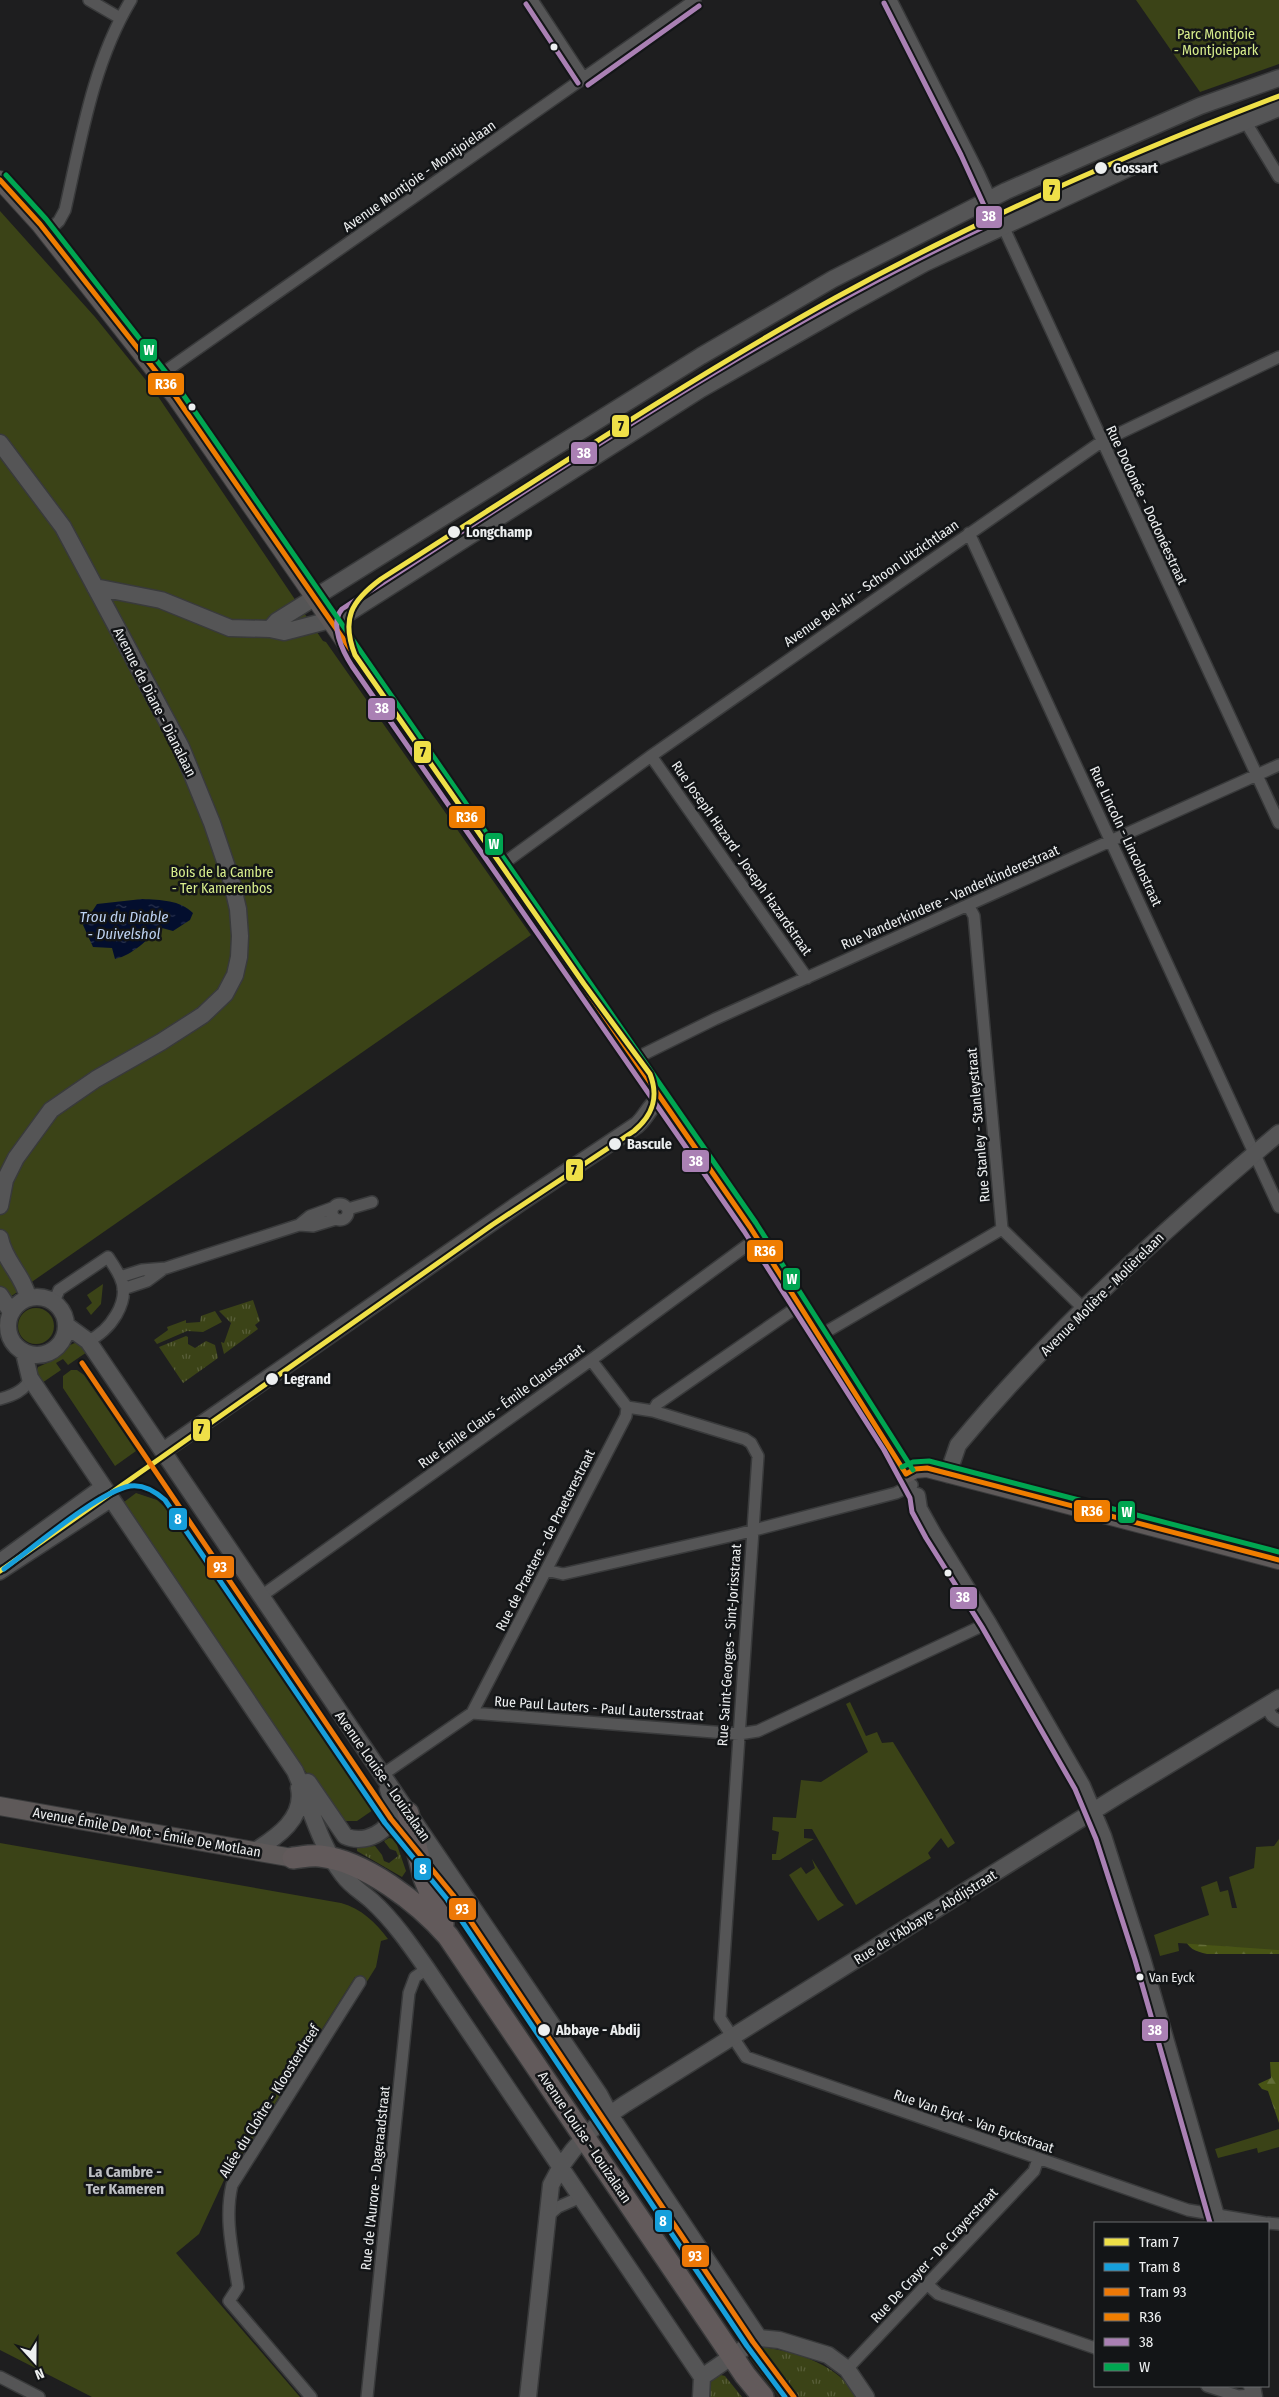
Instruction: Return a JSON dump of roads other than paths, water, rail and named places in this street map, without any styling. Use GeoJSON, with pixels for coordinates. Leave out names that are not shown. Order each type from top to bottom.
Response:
{"type":"FeatureCollection","features":[{"type":"Feature","properties":{"kind":"highway"},"geometry":{"type":"LineString","coordinates":[[408,1813],[424,1878],[448,1936]]}},
{"type":"Feature","properties":{"kind":"highway","name":"Avenue Louise - Louizalaan"},"geometry":{"type":"LineString","coordinates":[[293,1858],[362,1870],[398,1891],[425,1912],[448,1936],[728,2358],[749,2397]]}},
{"type":"Feature","properties":{"kind":"highway","name":"Avenue Louise - Louizalaan"},"geometry":{"type":"LineString","coordinates":[[337,1866],[392,1902],[430,1931],[582,2140]]}},
{"type":"Feature","properties":{"kind":"highway","name":"Avenue Louise - Louizalaan"},"geometry":{"type":"LineString","coordinates":[[728,2358],[763,2397]]}},
{"type":"Feature","properties":{"kind":"main road"},"geometry":{"type":"LineString","coordinates":[[270,628],[277,621],[701,356],[833,279],[990,199],[1200,106],[1279,78]]}},
{"type":"Feature","properties":{"kind":"main road"},"geometry":{"type":"LineString","coordinates":[[95,587],[162,600],[230,628],[270,628],[284,632],[338,617],[701,389],[781,342],[925,263],[1129,168],[1279,108]]}},
{"type":"Feature","properties":{"kind":"main road"},"geometry":{"type":"LineString","coordinates":[[0,180],[46,233],[160,375],[315,598],[338,617],[349,647],[757,1238],[890,1446],[912,1485],[927,1504],[940,1530],[940,1543],[1082,1786],[1103,1836],[1142,1958],[1217,2220]]}},
{"type":"Feature","properties":{"kind":"main road","name":"Avenue de Diane - Dianalaan"},"geometry":{"type":"LineString","coordinates":[[0,443],[63,527],[180,747],[212,824],[231,879],[238,908],[240,957],[225,994],[204,1015],[96,1079],[52,1110],[16,1158],[3,1184],[0,1206]]}},
{"type":"Feature","properties":{"kind":"main road"},"geometry":{"type":"LineString","coordinates":[[115,622],[124,603],[146,598]]}},
{"type":"Feature","properties":{"kind":"main road"},"geometry":{"type":"LineString","coordinates":[[163,1452],[520,1203],[637,1125],[644,1117],[650,1105],[662,1098]]}},
{"type":"Feature","properties":{"kind":"main road","name":"Avenue Molière - Molièrelaan"},"geometry":{"type":"LineString","coordinates":[[948,1474],[958,1445],[1084,1309],[1178,1219],[1279,1133]]}},
{"type":"Feature","properties":{"kind":"main road"},"geometry":{"type":"LineString","coordinates":[[0,1238],[7,1256],[25,1284],[28,1298]]}},
{"type":"Feature","properties":{"kind":"main road"},"geometry":{"type":"LineString","coordinates":[[0,1295],[9,1336],[13,1350],[38,1355],[53,1351],[65,1335],[66,1325],[60,1308],[54,1302],[39,1297],[28,1298],[18,1304],[6,1322]]}},
{"type":"Feature","properties":{"kind":"main road","name":"Avenue Louise - Louizalaan"},"geometry":{"type":"LineString","coordinates":[[66,1325],[88,1341],[593,2086],[610,2115],[759,2338]]}},
{"type":"Feature","properties":{"kind":"main road","name":"Avenue Louise - Louizalaan"},"geometry":{"type":"LineString","coordinates":[[13,1350],[112,1501],[295,1771],[316,1825],[337,1866],[354,1889],[371,1900],[411,1946],[702,2377]]}},
{"type":"Feature","properties":{"kind":"main road"},"geometry":{"type":"LineString","coordinates":[[912,1485],[915,1469],[927,1468],[1279,1560]]}},
{"type":"Feature","properties":{"kind":"main road","name":"Rue de l'Abbaye - Abdijstraat"},"geometry":{"type":"LineString","coordinates":[[528,2397],[551,2185],[560,2166],[582,2140],[610,2115],[732,2037],[1272,1703]]}},
{"type":"Feature","properties":{"kind":"main road"},"geometry":{"type":"LineString","coordinates":[[295,1771],[307,1782],[345,1836],[352,1839],[366,1838],[378,1833],[389,1824],[393,1808],[384,1778]]}},
{"type":"Feature","properties":{"kind":"main road"},"geometry":{"type":"LineString","coordinates":[[255,1851],[280,1836],[299,1807],[300,1794],[295,1771]]}},
{"type":"Feature","properties":{"kind":"main road","name":"Avenue Émile De Mot - Émile De Motlaan"},"geometry":{"type":"LineString","coordinates":[[0,1806],[293,1858]]}},
{"type":"Feature","properties":{"kind":"main road"},"geometry":{"type":"LineString","coordinates":[[700,2397],[702,2377],[759,2338],[779,2340],[828,2355],[847,2369],[866,2397]]}},
{"type":"Feature","properties":{"kind":"street"},"geometry":{"type":"LineString","coordinates":[[89,0],[120,18]]}},
{"type":"Feature","properties":{"kind":"street"},"geometry":{"type":"LineString","coordinates":[[46,233],[59,221],[64,210],[96,79],[120,18],[131,0]]}},
{"type":"Feature","properties":{"kind":"street"},"geometry":{"type":"LineString","coordinates":[[532,0],[584,79]]}},
{"type":"Feature","properties":{"kind":"street","name":"Avenue Montjoie - Montjoielaan"},"geometry":{"type":"LineString","coordinates":[[160,375],[695,0]]}},
{"type":"Feature","properties":{"kind":"street","name":"Rue Dodonée - Dodonéestraat"},"geometry":{"type":"LineString","coordinates":[[890,0],[990,199],[1279,823]]}},
{"type":"Feature","properties":{"kind":"street"},"geometry":{"type":"LineString","coordinates":[[1245,121],[1279,177]]}},
{"type":"Feature","properties":{"kind":"street","name":"Avenue Bel-Air - Schoon Uitzichtlaan"},"geometry":{"type":"LineString","coordinates":[[500,866],[651,756],[1101,442],[1279,357]]}},
{"type":"Feature","properties":{"kind":"street","name":"Rue Lincoln - Lincolnstraat"},"geometry":{"type":"LineString","coordinates":[[969,533],[1279,1207]]}},
{"type":"Feature","properties":{"kind":"street","name":"Rue Joseph Hazard - Joseph Hazardstraat"},"geometry":{"type":"LineString","coordinates":[[651,756],[807,978]]}},
{"type":"Feature","properties":{"kind":"street","name":"Rue Vanderkindere - Vanderkinderestraat"},"geometry":{"type":"LineString","coordinates":[[634,1059],[715,1019],[1279,765]]}},
{"type":"Feature","properties":{"kind":"street","name":"Rue Stanley - Stanleystraat"},"geometry":{"type":"LineString","coordinates":[[968,905],[974,916],[1002,1229]]}},
{"type":"Feature","properties":{"kind":"street"},"geometry":{"type":"LineString","coordinates":[[120,1277],[142,1270],[166,1268],[300,1225],[310,1216],[334,1213],[340,1203],[348,1209],[372,1202]]}},
{"type":"Feature","properties":{"kind":"street"},"geometry":{"type":"LineString","coordinates":[[819,1336],[1002,1229],[1084,1309]]}},
{"type":"Feature","properties":{"kind":"street","name":"Rue Émile Claus - Émile Clausstraat"},"geometry":{"type":"LineString","coordinates":[[260,1597],[591,1360],[757,1238]]}},
{"type":"Feature","properties":{"kind":"street"},"geometry":{"type":"LineString","coordinates":[[54,1302],[59,1290],[108,1257],[120,1277],[122,1289],[121,1304],[114,1319],[95,1338],[88,1341]]}},
{"type":"Feature","properties":{"kind":"street"},"geometry":{"type":"LineString","coordinates":[[122,1289],[147,1281],[166,1268]]}},
{"type":"Feature","properties":{"kind":"street"},"geometry":{"type":"LineString","coordinates":[[653,1411],[657,1404],[800,1305]]}},
{"type":"Feature","properties":{"kind":"street"},"geometry":{"type":"LineString","coordinates":[[591,1360],[627,1407]]}},
{"type":"Feature","properties":{"kind":"street"},"geometry":{"type":"LineString","coordinates":[[0,1399],[22,1390],[29,1383],[30,1378]]}},
{"type":"Feature","properties":{"kind":"street","name":"Rue Saint-Georges - Sint-Jorisstraat"},"geometry":{"type":"LineString","coordinates":[[627,1407],[653,1411],[751,1443],[758,1456],[720,2018],[732,2037]]}},
{"type":"Feature","properties":{"kind":"street","name":"Rue de Praetere - de Praeterestraat"},"geometry":{"type":"LineString","coordinates":[[472,1714],[626,1416],[627,1407]]}},
{"type":"Feature","properties":{"kind":"street"},"geometry":{"type":"LineString","coordinates":[[0,1558],[102,1485]]}},
{"type":"Feature","properties":{"kind":"street"},"geometry":{"type":"LineString","coordinates":[[546,1570],[563,1574],[752,1530],[896,1493],[912,1485]]}},
{"type":"Feature","properties":{"kind":"street"},"geometry":{"type":"LineString","coordinates":[[0,1574],[112,1501]]}},
{"type":"Feature","properties":{"kind":"street","name":"Rue Paul Lauters - Paul Lautersstraat"},"geometry":{"type":"LineString","coordinates":[[472,1714],[739,1734],[758,1731],[988,1623]]}},
{"type":"Feature","properties":{"kind":"street"},"geometry":{"type":"LineString","coordinates":[[1272,1703],[1272,1716],[1279,1721]]}},
{"type":"Feature","properties":{"kind":"street"},"geometry":{"type":"LineString","coordinates":[[384,1778],[472,1714]]}},
{"type":"Feature","properties":{"kind":"street","name":"Rue de l'Aurore - Dageraadstraat"},"geometry":{"type":"LineString","coordinates":[[367,2397],[409,1993],[415,1977],[427,1969]]}},
{"type":"Feature","properties":{"kind":"street","name":"Allée du Cloître - Kloosterdreef"},"geometry":{"type":"LineString","coordinates":[[311,2397],[229,2301],[238,2287],[230,2241],[228,2205],[232,2185],[360,1982]]}},
{"type":"Feature","properties":{"kind":"street","name":"Rue Van Eyck - Van Eyckstraat"},"geometry":{"type":"LineString","coordinates":[[732,2037],[746,2057],[1217,2220],[1250,2222]]}},
{"type":"Feature","properties":{"kind":"street","name":"Rue De Crayer - De Crayerstraat"},"geometry":{"type":"LineString","coordinates":[[847,2369],[928,2285],[1034,2170],[1038,2159]]}},
{"type":"Feature","properties":{"kind":"street"},"geometry":{"type":"LineString","coordinates":[[549,2215],[558,2207],[581,2197]]}},
{"type":"Feature","properties":{"kind":"street"},"geometry":{"type":"LineString","coordinates":[[928,2285],[938,2294],[1094,2348]]}},
{"type":"Feature","properties":{"kind":"street"},"geometry":{"type":"LineString","coordinates":[[0,2377],[39,2397]]}},
{"type":"Feature","properties":{"kind":"street"},"geometry":{"type":"LineString","coordinates":[[1210,2387],[1238,2396],[1253,2393]]}},
{"type":"Feature","properties":{"kind":"water","name":"Trou du Diable - Duivelshol"},"geometry":{"type":"Polygon","coordinates":[[[142,899],[176,903],[193,913],[190,920],[173,931],[162,928],[122,957],[115,959],[112,948],[93,947],[83,925],[97,904],[142,899]]]}},
{"type":"Feature","properties":{"kind":"tram line","name":"7"},"geometry":{"type":"LineString","coordinates":[[0,1571],[492,1225],[634,1131],[650,1112],[654,1098],[653,1082],[650,1074],[584,984],[355,655],[349,631],[349,621],[356,603],[362,595],[381,579],[606,435],[720,365],[835,298],[943,241],[1054,189],[1166,141],[1279,96]]}},
{"type":"Feature","properties":{"kind":"tram line","name":"93"},"geometry":{"type":"LineString","coordinates":[[82,1363],[391,1819],[453,1895],[753,2342],[794,2397]]}},
{"type":"Feature","properties":{"kind":"tram line","name":"8"},"geometry":{"type":"LineString","coordinates":[[4,1569],[84,1509],[117,1490],[130,1486],[140,1486],[165,1500],[385,1823],[447,1899],[747,2346],[785,2397]]}},
{"type":"Feature","properties":{"kind":"place","name":"Gossart"},"geometry":{"type":"Point","coordinates":[1101,168]}},
{"type":"Feature","properties":{"kind":"place","name":"Longchamp"},"geometry":{"type":"Point","coordinates":[454,532]}},
{"type":"Feature","properties":{"kind":"place","name":"Bascule"},"geometry":{"type":"Point","coordinates":[615,1144]}},
{"type":"Feature","properties":{"kind":"place","name":"Legrand"},"geometry":{"type":"Point","coordinates":[272,1379]}},
{"type":"Feature","properties":{"kind":"place","name":"Van Eyck"},"geometry":{"type":"Point","coordinates":[1140,1977]}},
{"type":"Feature","properties":{"kind":"place","name":"Abbaye - Abdij"},"geometry":{"type":"Point","coordinates":[544,2030]}},
{"type":"Feature","properties":{"kind":"district","name":"La Cambre - Ter Kameren"},"geometry":{"type":"Point","coordinates":[125,2180]}},
{"type":"Feature","properties":{"kind":"park label","name":"Parc Montjoie - Montjoiepark"},"geometry":{"type":"Point","coordinates":[1216,42]}},
{"type":"Feature","properties":{"kind":"park label","name":"Bois de la Cambre - Ter Kamerenbos"},"geometry":{"type":"Point","coordinates":[222,880]}}]}
